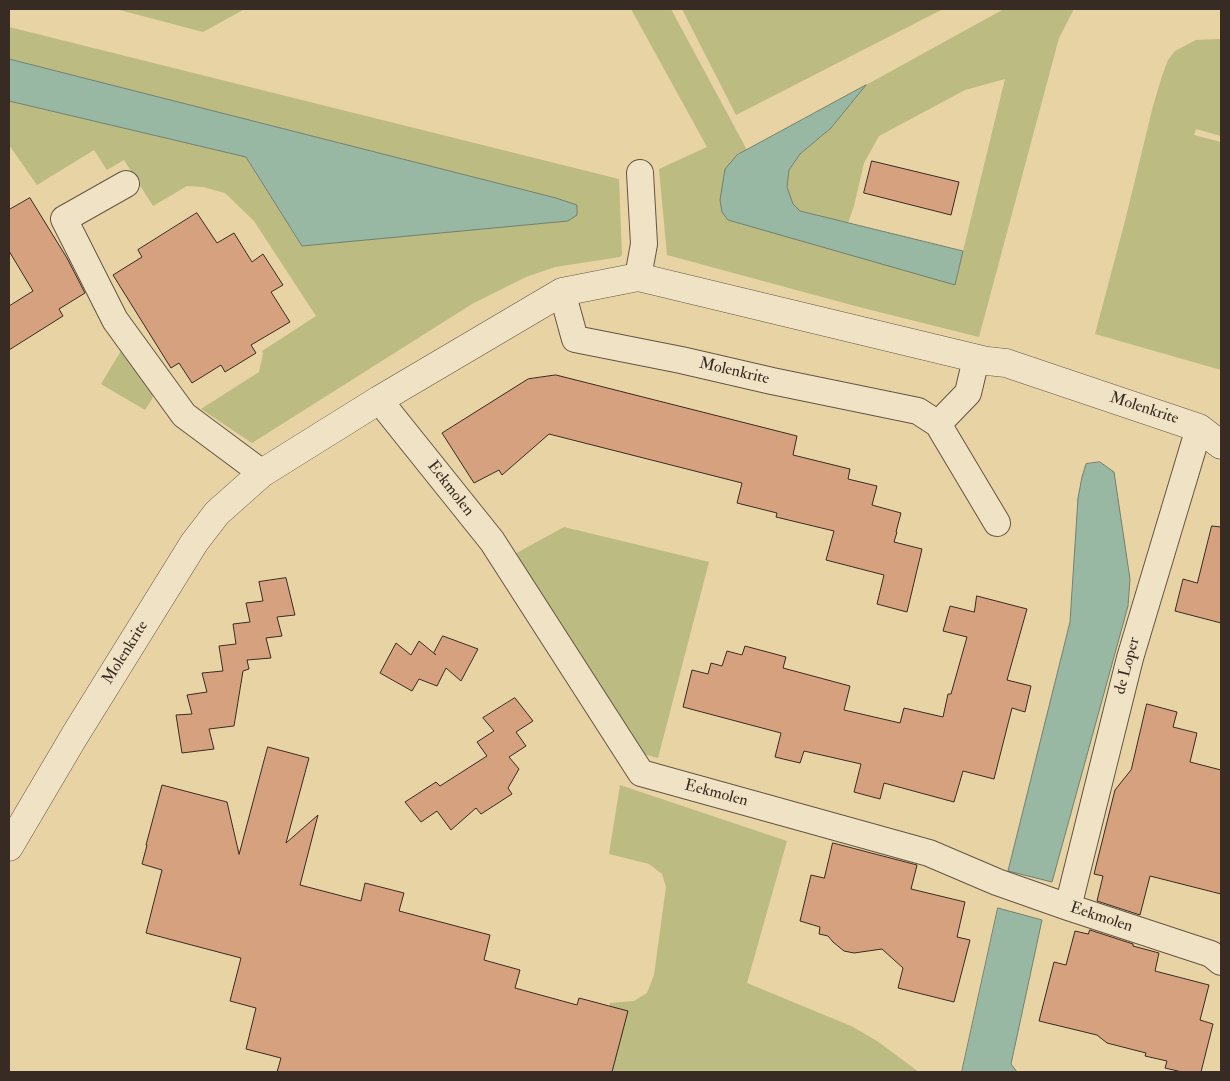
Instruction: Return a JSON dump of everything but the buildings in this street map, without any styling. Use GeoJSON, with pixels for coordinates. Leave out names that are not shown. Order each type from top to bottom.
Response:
{"type":"FeatureCollection","features":[{"type":"Feature","properties":{"kind":"street"},"geometry":{"type":"LineString","coordinates":[[638,277],[644,244],[640,173]]}},
{"type":"Feature","properties":{"kind":"street"},"geometry":{"type":"LineString","coordinates":[[126,184],[64,219],[115,320],[184,415],[262,473]]}},
{"type":"Feature","properties":{"kind":"street","name":"Molenkrite"},"geometry":{"type":"LineString","coordinates":[[9,847],[194,543],[218,513],[262,473],[380,400],[562,292],[638,277],[987,361],[1006,363],[1199,428],[1221,445]]}},
{"type":"Feature","properties":{"kind":"street","name":"Molenkrite"},"geometry":{"type":"LineString","coordinates":[[562,292],[575,339],[918,411],[938,424],[997,522]]}},
{"type":"Feature","properties":{"kind":"street"},"geometry":{"type":"LineString","coordinates":[[938,424],[968,393],[976,358]]}},
{"type":"Feature","properties":{"kind":"street","name":"Eekmolen"},"geometry":{"type":"LineString","coordinates":[[380,400],[492,541],[641,773],[929,853],[998,882],[1211,954],[1221,962]]}},
{"type":"Feature","properties":{"kind":"street","name":"de Loper"},"geometry":{"type":"LineString","coordinates":[[1068,907],[1130,658],[1199,428]]}},
{"type":"Feature","properties":{"kind":"green space"},"geometry":{"type":"Polygon","coordinates":[[[116,9],[245,9],[203,32],[116,9]]]}},
{"type":"Feature","properties":{"kind":"green space"},"geometry":{"type":"Polygon","coordinates":[[[631,9],[671,9],[747,150],[737,155],[720,200],[955,284],[1005,79],[965,90],[879,136],[864,163],[848,223],[800,211],[793,204],[787,187],[789,170],[800,154],[831,128],[866,85],[1004,9],[1074,9],[1059,38],[979,337],[667,255],[659,169],[707,147],[631,9]]]}},
{"type":"Feature","properties":{"kind":"green space"},"geometry":{"type":"Polygon","coordinates":[[[682,9],[943,9],[736,115],[682,9]]]}},
{"type":"Feature","properties":{"kind":"green space"},"geometry":{"type":"Polygon","coordinates":[[[9,27],[619,179],[622,255],[620,257],[555,267],[526,277],[472,304],[252,443],[201,409],[259,372],[262,351],[316,316],[254,221],[225,193],[203,187],[187,186],[153,206],[124,160],[107,170],[94,150],[37,185],[9,145],[9,101],[246,157],[302,246],[577,205],[556,198],[9,59],[9,27]]]}},
{"type":"Feature","properties":{"kind":"green space"},"geometry":{"type":"Polygon","coordinates":[[[1196,40],[1221,40],[1221,136],[1196,129],[1194,135],[1221,142],[1221,370],[1095,334],[1153,106],[1168,60],[1175,51],[1196,40]]]}},
{"type":"Feature","properties":{"kind":"green space"},"geometry":{"type":"Polygon","coordinates":[[[122,349],[153,395],[145,410],[101,384],[122,349]]]}},
{"type":"Feature","properties":{"kind":"green space"},"geometry":{"type":"Polygon","coordinates":[[[564,527],[709,562],[658,758],[636,752],[513,555],[564,527]]]}},
{"type":"Feature","properties":{"kind":"green space"},"geometry":{"type":"Polygon","coordinates":[[[620,785],[787,841],[747,983],[851,1026],[877,1041],[919,1072],[599,1072],[610,1003],[634,1001],[647,993],[654,975],[666,887],[662,874],[649,864],[609,854],[620,785]]]}},
{"type":"Feature","properties":{"kind":"shaded area"},"geometry":{"type":"Polygon","coordinates":[[[9,59],[556,198],[577,205],[577,215],[568,221],[302,246],[246,157],[9,101],[9,59]]]}},
{"type":"Feature","properties":{"kind":"shaded area"},"geometry":{"type":"Polygon","coordinates":[[[866,85],[831,128],[800,154],[789,170],[787,187],[793,204],[800,211],[963,251],[955,285],[728,220],[722,212],[720,200],[725,169],[737,155],[866,85]]]}},
{"type":"Feature","properties":{"kind":"shaded area"},"geometry":{"type":"Polygon","coordinates":[[[1100,462],[1114,472],[1130,579],[1128,606],[1052,882],[1008,871],[1070,622],[1078,498],[1082,477],[1086,464],[1100,462]]]}},
{"type":"Feature","properties":{"kind":"shaded area"},"geometry":{"type":"Polygon","coordinates":[[[998,908],[1042,920],[1011,1064],[1017,1072],[962,1072],[998,908]]]}}]}
